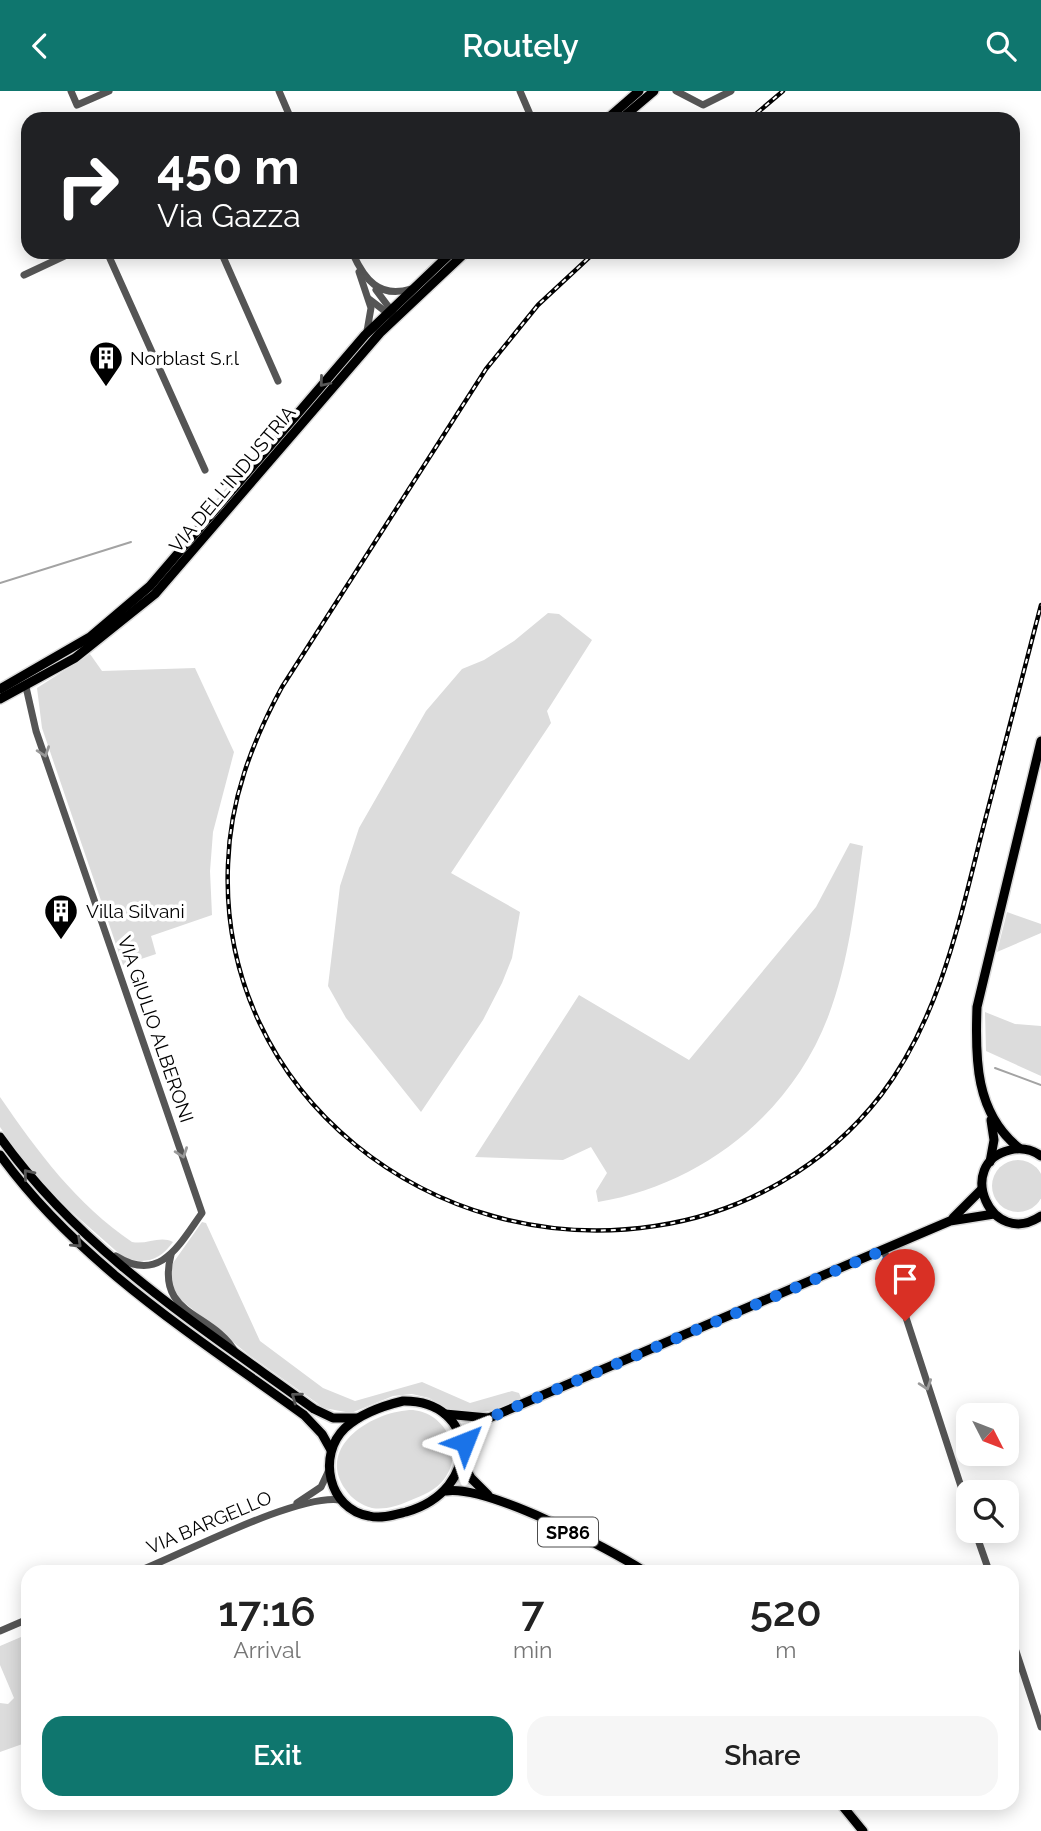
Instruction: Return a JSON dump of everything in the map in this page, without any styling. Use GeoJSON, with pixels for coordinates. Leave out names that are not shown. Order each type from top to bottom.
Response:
{"type":"FeatureCollection","features":[{"type":"Feature","properties":{"kind":"main road"},"geometry":{"type":"LineString","coordinates":[[615,112],[639,91]]}},
{"type":"Feature","properties":{"kind":"main road"},"geometry":{"type":"LineString","coordinates":[[630,112],[654,92]]}},
{"type":"Feature","properties":{"kind":"main road","name":"VIA DELL'INDUSTRIA"},"geometry":{"type":"LineString","coordinates":[[0,699],[26,687],[95,644],[155,594],[411,289],[444,259]]}},
{"type":"Feature","properties":{"kind":"main road","name":"VIA DELL'INDUSTRIA"},"geometry":{"type":"LineString","coordinates":[[0,689],[78,644],[150,586],[365,335],[457,259]]}},
{"type":"Feature","properties":{"kind":"main road"},"geometry":{"type":"LineString","coordinates":[[1041,741],[977,1007],[975,1046],[979,1081],[991,1115],[1001,1131],[1019,1148],[1041,1156]]}},
{"type":"Feature","properties":{"kind":"main road"},"geometry":{"type":"LineString","coordinates":[[991,1115],[993,1140],[990,1162],[983,1175],[981,1190],[985,1203],[994,1214],[1014,1223],[1039,1219]]}},
{"type":"Feature","properties":{"kind":"main road"},"geometry":{"type":"LineString","coordinates":[[0,1137],[57,1207],[130,1275],[314,1409],[333,1418],[358,1418]]}},
{"type":"Feature","properties":{"kind":"main road"},"geometry":{"type":"LineString","coordinates":[[990,1162],[1003,1152],[1019,1148]]}},
{"type":"Feature","properties":{"kind":"main road"},"geometry":{"type":"LineString","coordinates":[[0,1155],[34,1198],[81,1246],[160,1310],[304,1415],[322,1434],[331,1450]]}},
{"type":"Feature","properties":{"kind":"main road"},"geometry":{"type":"LineString","coordinates":[[950,1221],[981,1190]]}},
{"type":"Feature","properties":{"kind":"main road"},"geometry":{"type":"LineString","coordinates":[[461,1448],[471,1433],[489,1418],[950,1221],[994,1214]]}},
{"type":"Feature","properties":{"kind":"main road"},"geometry":{"type":"LineString","coordinates":[[445,1415],[458,1435],[461,1448],[461,1462],[446,1491],[413,1510],[383,1517],[358,1513],[341,1500],[329,1470],[331,1450],[344,1429],[358,1418],[403,1401],[422,1402],[445,1415],[489,1418]]}},
{"type":"Feature","properties":{"kind":"main road","name":"SP86"},"geometry":{"type":"LineString","coordinates":[[461,1462],[471,1478],[490,1496]]}},
{"type":"Feature","properties":{"kind":"main road","name":"SP86"},"geometry":{"type":"LineString","coordinates":[[446,1491],[464,1490],[490,1496],[594,1543],[633,1565]]}},
{"type":"Feature","properties":{"kind":"main road"},"geometry":{"type":"LineString","coordinates":[[844,1810],[859,1831]]}},
{"type":"Feature","properties":{"kind":"street"},"geometry":{"type":"LineString","coordinates":[[71,91],[77,105],[109,91]]}},
{"type":"Feature","properties":{"kind":"street"},"geometry":{"type":"LineString","coordinates":[[279,91],[288,112]]}},
{"type":"Feature","properties":{"kind":"street"},"geometry":{"type":"LineString","coordinates":[[520,91],[529,112]]}},
{"type":"Feature","properties":{"kind":"street"},"geometry":{"type":"LineString","coordinates":[[676,91],[702,105],[731,91]]}},
{"type":"Feature","properties":{"kind":"street"},"geometry":{"type":"LineString","coordinates":[[24,275],[58,259]]}},
{"type":"Feature","properties":{"kind":"street"},"geometry":{"type":"LineString","coordinates":[[110,259],[205,470]]}},
{"type":"Feature","properties":{"kind":"street"},"geometry":{"type":"LineString","coordinates":[[224,259],[278,381]]}},
{"type":"Feature","properties":{"kind":"street"},"geometry":{"type":"LineString","coordinates":[[355,259],[371,317],[365,335]]}},
{"type":"Feature","properties":{"kind":"street"},"geometry":{"type":"LineString","coordinates":[[358,265],[391,313]]}},
{"type":"Feature","properties":{"kind":"street"},"geometry":{"type":"LineString","coordinates":[[371,284],[394,293],[411,289]]}},
{"type":"Feature","properties":{"kind":"street"},"geometry":{"type":"LineString","coordinates":[[368,298],[391,313]]}},
{"type":"Feature","properties":{"kind":"street","name":"VIA GIULIO ALBERONI"},"geometry":{"type":"LineString","coordinates":[[26,687],[41,744],[202,1213],[171,1255]]}},
{"type":"Feature","properties":{"kind":"street"},"geometry":{"type":"LineString","coordinates":[[57,1207],[73,1216],[127,1263],[149,1266],[171,1255]]}},
{"type":"Feature","properties":{"kind":"street"},"geometry":{"type":"LineString","coordinates":[[884,1250],[959,1480]]}},
{"type":"Feature","properties":{"kind":"street"},"geometry":{"type":"LineString","coordinates":[[171,1255],[167,1273],[173,1296],[230,1342],[237,1353]]}},
{"type":"Feature","properties":{"kind":"street","name":"VIA BARGELLO"},"geometry":{"type":"LineString","coordinates":[[153,1565],[293,1505],[321,1486],[329,1470]]}},
{"type":"Feature","properties":{"kind":"street","name":"VIA BARGELLO"},"geometry":{"type":"LineString","coordinates":[[293,1505],[326,1498],[341,1500]]}},
{"type":"Feature","properties":{"kind":"street"},"geometry":{"type":"LineString","coordinates":[[979,1543],[987,1565]]}},
{"type":"Feature","properties":{"kind":"street"},"geometry":{"type":"LineString","coordinates":[[0,1631],[21,1622]]}},
{"type":"Feature","properties":{"kind":"street"},"geometry":{"type":"LineString","coordinates":[[1019,1660],[1041,1727]]}},
{"type":"Feature","properties":{"kind":"shaded area"},"geometry":{"type":"Polygon","coordinates":[[[548,613],[559,614],[592,640],[547,711],[551,723],[451,873],[520,912],[512,958],[483,1020],[421,1112],[346,1018],[328,986],[340,886],[359,828],[426,711],[462,669],[484,660],[514,641],[548,613]]]}},
{"type":"Feature","properties":{"kind":"shaded area"},"geometry":{"type":"Polygon","coordinates":[[[90,654],[102,671],[195,668],[234,752],[213,832],[210,871],[212,915],[151,936],[156,954],[123,965],[42,728],[37,688],[90,654]]]}},
{"type":"Feature","properties":{"kind":"shaded area"},"geometry":{"type":"Polygon","coordinates":[[[850,843],[863,846],[846,954],[828,1017],[811,1053],[790,1085],[765,1115],[737,1140],[706,1162],[672,1180],[636,1193],[598,1202],[596,1191],[607,1173],[591,1147],[563,1160],[475,1157],[579,995],[689,1060],[816,907],[850,843]]]}},
{"type":"Feature","properties":{"kind":"shaded area"},"geometry":{"type":"Polygon","coordinates":[[[1007,912],[1041,924],[1041,933],[997,952],[1007,912]]]}},
{"type":"Feature","properties":{"kind":"shaded area"},"geometry":{"type":"Polygon","coordinates":[[[985,1012],[1015,1024],[1041,1026],[1041,1076],[986,1051],[985,1012]]]}},
{"type":"Feature","properties":{"kind":"shaded area"},"geometry":{"type":"Polygon","coordinates":[[[0,1097],[59,1176],[93,1211],[132,1242],[163,1239],[173,1242],[168,1248],[151,1260],[138,1261],[123,1257],[57,1199],[20,1156],[0,1127],[0,1097]]]}},
{"type":"Feature","properties":{"kind":"shaded area"},"geometry":{"type":"Polygon","coordinates":[[[1018,1160],[1037,1167],[1042,1176],[1042,1196],[1037,1205],[1018,1212],[999,1205],[992,1186],[999,1167],[1018,1160]]]}},
{"type":"Feature","properties":{"kind":"shaded area"},"geometry":{"type":"Polygon","coordinates":[[[202,1222],[206,1223],[260,1341],[323,1388],[355,1401],[422,1382],[470,1403],[512,1391],[519,1393],[521,1398],[494,1410],[470,1414],[454,1412],[429,1398],[412,1394],[393,1396],[351,1413],[324,1408],[249,1355],[176,1296],[170,1279],[173,1263],[202,1222]]]}},
{"type":"Feature","properties":{"kind":"shaded area"},"geometry":{"type":"Polygon","coordinates":[[[413,1410],[434,1418],[448,1435],[453,1456],[445,1478],[428,1492],[395,1506],[372,1508],[354,1499],[338,1474],[338,1459],[343,1445],[353,1433],[382,1416],[413,1410]]]}},
{"type":"Feature","properties":{"kind":"shaded area"},"geometry":{"type":"Polygon","coordinates":[[[21,1637],[21,1744],[0,1752],[0,1703],[8,1704],[14,1698],[0,1665],[0,1646],[21,1637]]]}},
{"type":"Feature","properties":{"kind":"waterway"},"geometry":{"type":"LineString","coordinates":[[0,583],[131,542]]}},
{"type":"Feature","properties":{"kind":"waterway"},"geometry":{"type":"LineString","coordinates":[[995,1068],[1041,1085]]}},
{"type":"Feature","properties":{"kind":"railway"},"geometry":{"type":"LineString","coordinates":[[758,112],[783,91]]}},
{"type":"Feature","properties":{"kind":"railway"},"geometry":{"type":"LineString","coordinates":[[587,259],[538,305],[486,369],[282,687],[252,750],[238,794],[228,864],[234,947],[259,1023],[300,1089],[355,1144],[420,1187],[494,1216],[573,1230],[655,1226],[720,1210],[781,1182],[835,1144],[881,1095],[901,1066],[918,1035],[945,969],[1041,605]]}},
{"type":"Feature","properties":{"kind":"place","name":"Norblast S.r.l"},"geometry":{"type":"Point","coordinates":[106,388]}},
{"type":"Feature","properties":{"kind":"place","name":"Villa Silvani"},"geometry":{"type":"Point","coordinates":[61,941]}},
{"type":"Feature","properties":{"kind":"route"},"geometry":{"type":"LineString","coordinates":[[465,1442],[471,1433],[489,1418],[884,1250],[905,1321]]}}]}
